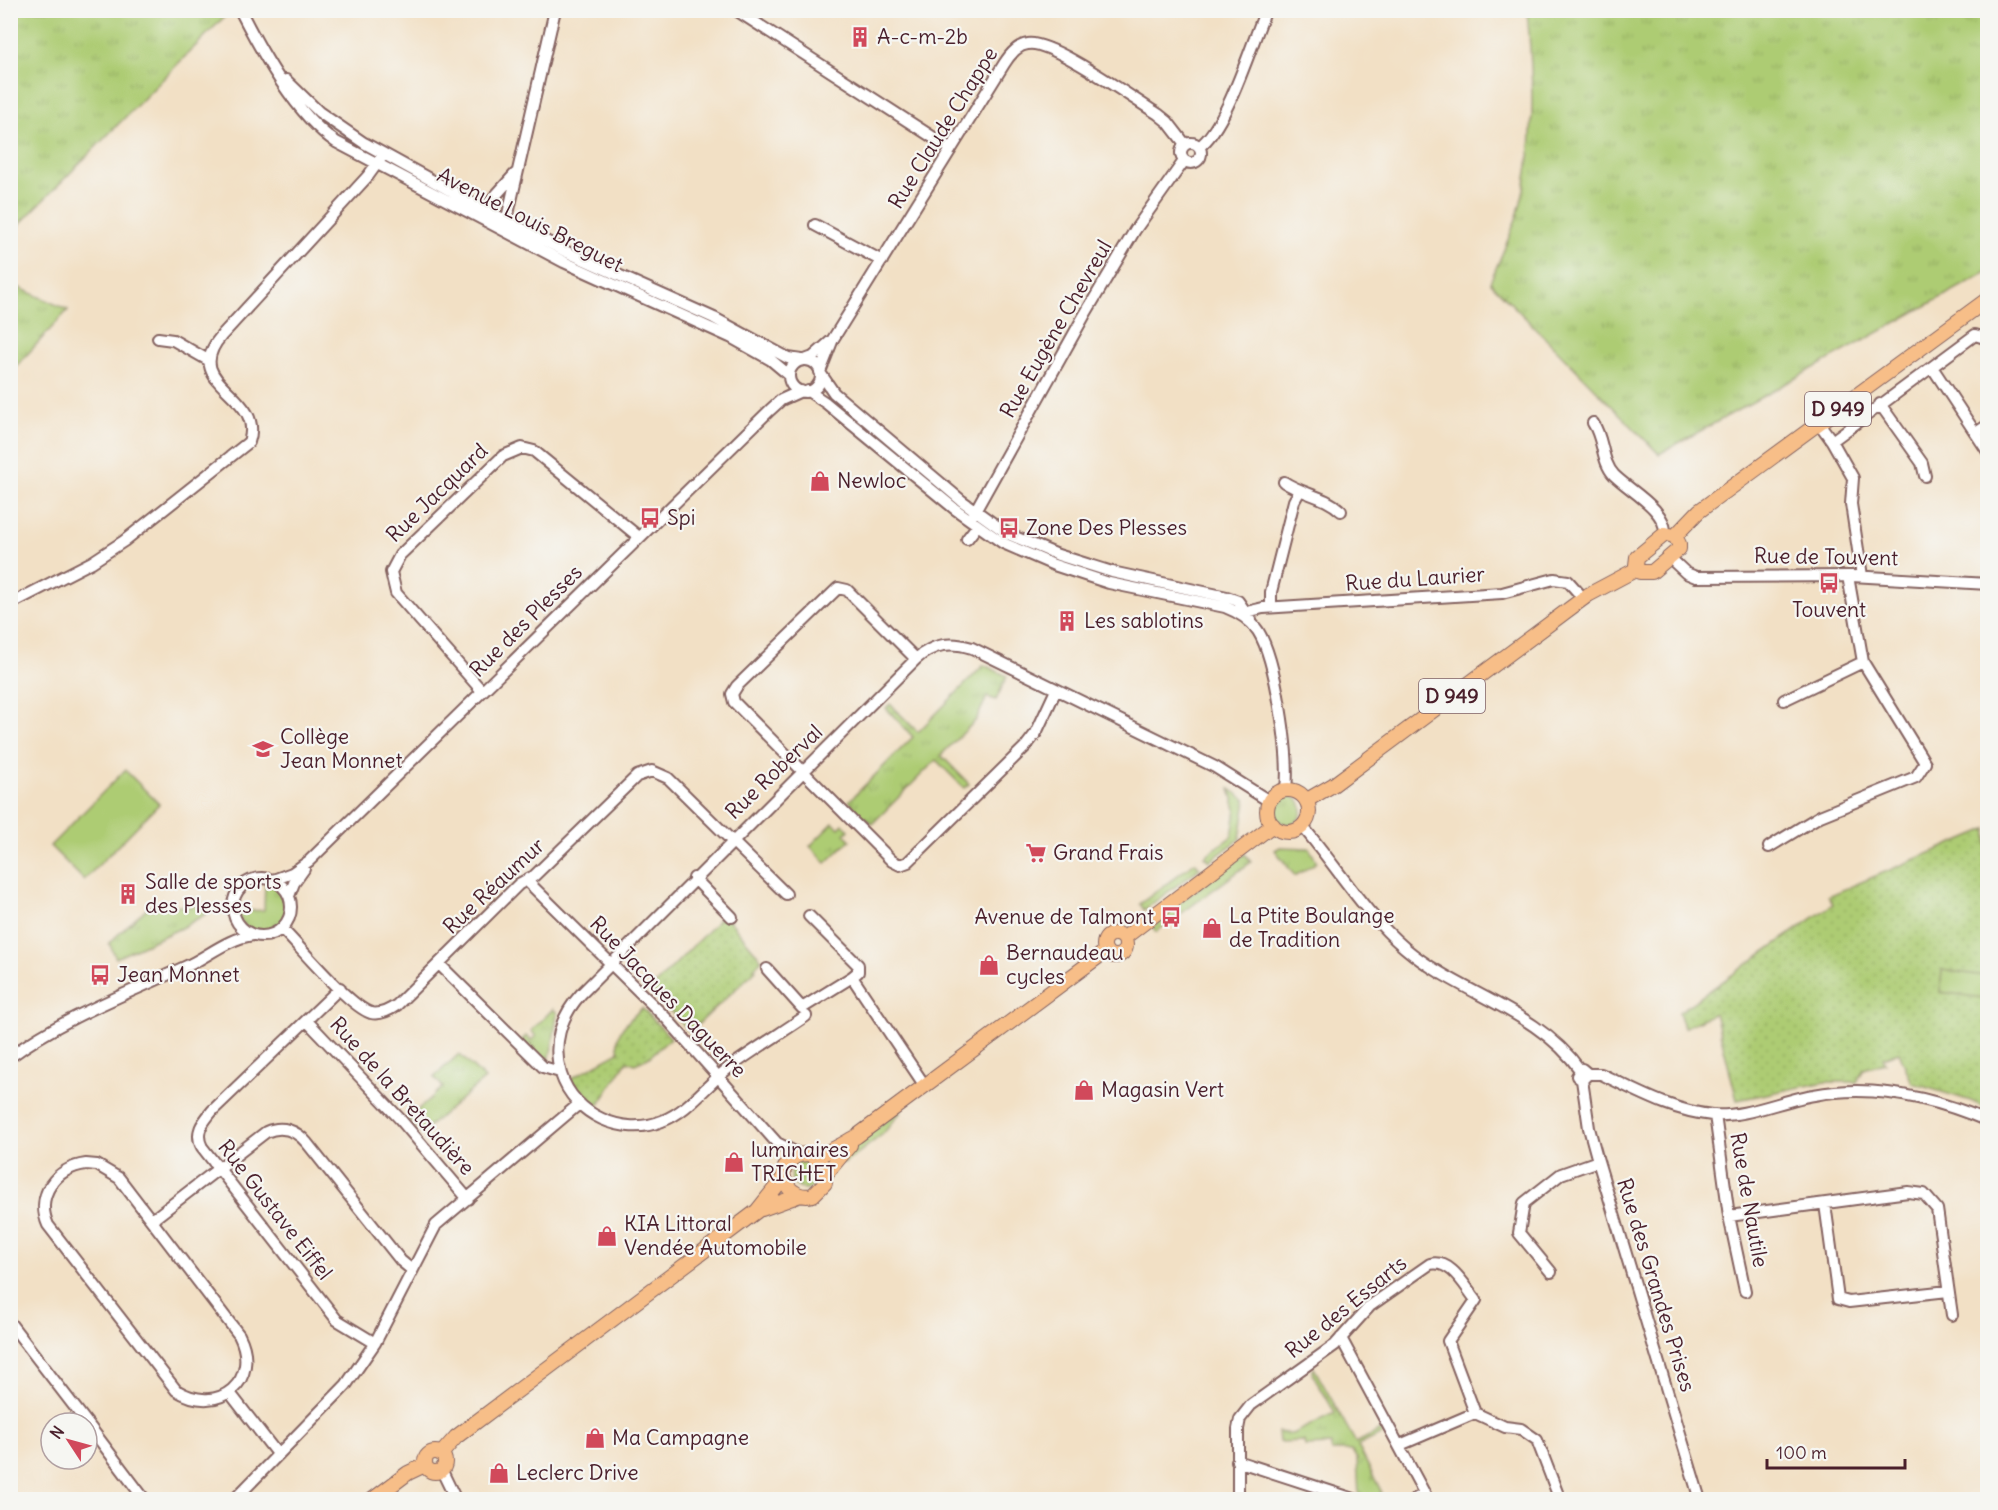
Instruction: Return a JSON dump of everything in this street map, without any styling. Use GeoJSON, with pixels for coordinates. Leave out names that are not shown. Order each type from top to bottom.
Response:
{"type":"FeatureCollection","features":[{"type":"Feature","properties":{"kind":"main road","name":"D 949"},"geometry":{"type":"LineString","coordinates":[[1670,535],[1988,299]]}},
{"type":"Feature","properties":{"kind":"main road"},"geometry":{"type":"LineString","coordinates":[[1670,535],[1678,540],[1679,549],[1670,558],[1648,573],[1637,569],[1637,557],[1670,535]]}},
{"type":"Feature","properties":{"kind":"main road","name":"D 949"},"geometry":{"type":"LineString","coordinates":[[1307,800],[1333,785],[1584,599],[1637,569]]}},
{"type":"Feature","properties":{"kind":"main road"},"geometry":{"type":"LineString","coordinates":[[1286,789],[1300,793],[1307,800],[1310,814],[1303,827],[1290,832],[1280,831],[1273,825],[1267,811],[1269,801],[1278,792],[1286,789]]}},
{"type":"Feature","properties":{"kind":"main road"},"geometry":{"type":"LineString","coordinates":[[757,1211],[792,1159],[831,1150],[857,1136],[1107,951],[1105,945],[1110,936],[1119,935],[1124,938],[1273,825]]}},
{"type":"Feature","properties":{"kind":"main road"},"geometry":{"type":"LineString","coordinates":[[441,1454],[456,1437],[757,1211],[798,1196],[808,1197],[818,1193],[824,1185],[826,1174],[857,1136]]}},
{"type":"Feature","properties":{"kind":"main road"},"geometry":{"type":"LineString","coordinates":[[807,1155],[822,1163],[826,1174]]}},
{"type":"Feature","properties":{"kind":"main road"},"geometry":{"type":"LineString","coordinates":[[785,1172],[788,1188],[798,1196]]}},
{"type":"Feature","properties":{"kind":"main road"},"geometry":{"type":"LineString","coordinates":[[372,1500],[408,1473],[425,1465],[428,1455],[434,1452],[441,1454]]}},
{"type":"Feature","properties":{"kind":"main road"},"geometry":{"type":"LineString","coordinates":[[425,1465],[432,1471],[441,1469],[444,1462],[441,1454]]}},
{"type":"Feature","properties":{"kind":"street","name":"Avenue Louis Breguet"},"geometry":{"type":"LineString","coordinates":[[240,10],[286,88],[317,127],[336,142],[377,166],[480,212]]}},
{"type":"Feature","properties":{"kind":"street"},"geometry":{"type":"LineString","coordinates":[[506,226],[555,10]]}},
{"type":"Feature","properties":{"kind":"street"},"geometry":{"type":"LineString","coordinates":[[736,10],[951,148]]}},
{"type":"Feature","properties":{"kind":"street"},"geometry":{"type":"LineString","coordinates":[[1199,147],[1211,136],[1223,114],[1266,10]]}},
{"type":"Feature","properties":{"kind":"street","name":"Rue Claude Chappe"},"geometry":{"type":"LineString","coordinates":[[820,373],[833,339],[1004,64],[1016,50],[1026,44],[1047,46],[1059,52],[1158,114],[1168,122],[1185,144]]}},
{"type":"Feature","properties":{"kind":"street","name":"Avenue Louis Breguet"},"geometry":{"type":"LineString","coordinates":[[277,72],[326,117],[480,212],[574,267],[730,337],[771,360],[789,376]]}},
{"type":"Feature","properties":{"kind":"street"},"geometry":{"type":"LineString","coordinates":[[1191,142],[1199,147],[1201,154],[1198,161],[1190,164],[1184,161],[1180,153],[1185,144],[1191,142]]}},
{"type":"Feature","properties":{"kind":"street"},"geometry":{"type":"LineString","coordinates":[[10,604],[92,562],[124,541],[249,442],[252,429],[249,415],[210,372],[208,360],[213,345],[377,166],[384,154]]}},
{"type":"Feature","properties":{"kind":"street","name":"Rue Eugène Chevreul"},"geometry":{"type":"LineString","coordinates":[[967,539],[974,519],[1094,298],[1140,223],[1184,161]]}},
{"type":"Feature","properties":{"kind":"street"},"geometry":{"type":"LineString","coordinates":[[480,212],[517,171]]}},
{"type":"Feature","properties":{"kind":"street"},"geometry":{"type":"LineString","coordinates":[[814,225],[882,261]]}},
{"type":"Feature","properties":{"kind":"street","name":"Avenue Louis Breguet"},"geometry":{"type":"LineString","coordinates":[[506,226],[724,323],[788,358],[803,360]]}},
{"type":"Feature","properties":{"kind":"street"},"geometry":{"type":"LineString","coordinates":[[1832,441],[1975,335],[1988,339]]}},
{"type":"Feature","properties":{"kind":"street"},"geometry":{"type":"LineString","coordinates":[[158,338],[172,340],[208,360]]}},
{"type":"Feature","properties":{"kind":"street","name":"Rue Claude Chappe"},"geometry":{"type":"LineString","coordinates":[[803,360],[813,357],[833,339]]}},
{"type":"Feature","properties":{"kind":"street"},"geometry":{"type":"LineString","coordinates":[[974,519],[834,393],[813,362],[803,360],[793,366],[789,376],[793,386],[826,403],[1003,543],[1054,565],[1109,582],[1244,612],[1253,625],[1269,660],[1287,753],[1286,789]]}},
{"type":"Feature","properties":{"kind":"street"},"geometry":{"type":"LineString","coordinates":[[1932,367],[1988,452]]}},
{"type":"Feature","properties":{"kind":"street"},"geometry":{"type":"LineString","coordinates":[[804,391],[819,383],[820,373]]}},
{"type":"Feature","properties":{"kind":"street","name":"Rue des Plesses"},"geometry":{"type":"LineString","coordinates":[[770,410],[789,376]]}},
{"type":"Feature","properties":{"kind":"street","name":"Rue des Plesses"},"geometry":{"type":"LineString","coordinates":[[273,880],[292,873],[309,861],[770,410],[782,400],[804,391]]}},
{"type":"Feature","properties":{"kind":"street"},"geometry":{"type":"LineString","coordinates":[[1880,404],[1922,463],[1925,476]]}},
{"type":"Feature","properties":{"kind":"street"},"geometry":{"type":"LineString","coordinates":[[1593,423],[1600,435],[1610,469],[1663,521],[1670,535]]}},
{"type":"Feature","properties":{"kind":"street"},"geometry":{"type":"LineString","coordinates":[[1819,423],[1853,478],[1851,504],[1862,576]]}},
{"type":"Feature","properties":{"kind":"street"},"geometry":{"type":"LineString","coordinates":[[1976,433],[1988,425]]}},
{"type":"Feature","properties":{"kind":"street","name":"Rue Jacquard"},"geometry":{"type":"LineString","coordinates":[[482,691],[396,593],[391,572],[400,555],[502,456],[522,448],[534,451],[639,537]]}},
{"type":"Feature","properties":{"kind":"street"},"geometry":{"type":"LineString","coordinates":[[1284,482],[1299,492],[1332,503],[1341,511]]}},
{"type":"Feature","properties":{"kind":"street"},"geometry":{"type":"LineString","coordinates":[[1270,607],[1274,581],[1294,501],[1299,492]]}},
{"type":"Feature","properties":{"kind":"street","name":"Rue de Touvent"},"geometry":{"type":"LineString","coordinates":[[1670,558],[1686,573],[1696,577],[1862,576],[1988,584]]}},
{"type":"Feature","properties":{"kind":"street"},"geometry":{"type":"LineString","coordinates":[[1769,847],[1820,816],[1916,777],[1924,768],[1925,759],[1863,662],[1848,576]]}},
{"type":"Feature","properties":{"kind":"street","name":"Rue du Laurier"},"geometry":{"type":"LineString","coordinates":[[1244,612],[1270,607],[1502,593],[1554,579],[1568,581],[1584,599]]}},
{"type":"Feature","properties":{"kind":"street"},"geometry":{"type":"LineString","coordinates":[[916,659],[844,588],[834,590],[732,694],[734,702],[892,861],[904,864],[1026,746],[1036,733],[1056,690]]}},
{"type":"Feature","properties":{"kind":"street","name":"Rue Roberval"},"geometry":{"type":"LineString","coordinates":[[806,1016],[718,1077],[682,1110],[654,1124],[617,1124],[596,1117],[579,1104],[561,1072],[557,1049],[564,1019],[574,1002],[610,962],[694,878],[916,659],[933,647],[960,644],[1215,767],[1269,801]]}},
{"type":"Feature","properties":{"kind":"street"},"geometry":{"type":"LineString","coordinates":[[1784,700],[1863,662]]}},
{"type":"Feature","properties":{"kind":"street","name":"Rue Réaumur"},"geometry":{"type":"LineString","coordinates":[[282,928],[354,1002],[368,1012],[386,1012],[398,1005],[519,884],[528,881],[643,772],[660,772],[668,778],[731,842]]}},
{"type":"Feature","properties":{"kind":"street"},"geometry":{"type":"LineString","coordinates":[[1303,827],[1362,904],[1406,949],[1547,1035],[1584,1075],[1601,1074],[1672,1107],[1715,1115],[1815,1094],[1863,1091],[1927,1100],[1988,1121]]}},
{"type":"Feature","properties":{"kind":"street"},"geometry":{"type":"LineString","coordinates":[[731,842],[786,894]]}},
{"type":"Feature","properties":{"kind":"street","name":"Rue des Plesses"},"geometry":{"type":"LineString","coordinates":[[289,896],[294,883],[309,861]]}},
{"type":"Feature","properties":{"kind":"street"},"geometry":{"type":"LineString","coordinates":[[10,1057],[52,1029],[211,952],[237,938],[253,935],[268,936],[282,928],[290,917],[289,896],[281,885],[273,880],[259,878],[241,887],[234,898],[234,917],[225,938],[211,952]]}},
{"type":"Feature","properties":{"kind":"street"},"geometry":{"type":"LineString","coordinates":[[694,878],[732,917]]}},
{"type":"Feature","properties":{"kind":"street","name":"Rue Jacques Daguerre"},"geometry":{"type":"LineString","coordinates":[[528,881],[610,962],[777,1143]]}},
{"type":"Feature","properties":{"kind":"street"},"geometry":{"type":"LineString","coordinates":[[767,969],[802,1008],[858,972],[858,965],[809,916]]}},
{"type":"Feature","properties":{"kind":"street"},"geometry":{"type":"LineString","coordinates":[[234,917],[242,928],[253,935]]}},
{"type":"Feature","properties":{"kind":"street"},"geometry":{"type":"LineString","coordinates":[[439,964],[543,1067],[561,1072]]}},
{"type":"Feature","properties":{"kind":"street"},"geometry":{"type":"LineString","coordinates":[[852,977],[925,1086]]}},
{"type":"Feature","properties":{"kind":"street","name":"Rue Gustave Eiffel"},"geometry":{"type":"LineString","coordinates":[[340,988],[213,1110],[201,1126],[199,1142],[338,1320],[375,1343]]}},
{"type":"Feature","properties":{"kind":"street","name":"Rue de la Bretaudière"},"geometry":{"type":"LineString","coordinates":[[307,1021],[402,1121],[468,1198]]}},
{"type":"Feature","properties":{"kind":"street","name":"Rue des Grandes Prises"},"geometry":{"type":"LineString","coordinates":[[1584,1075],[1589,1128],[1598,1161],[1700,1500]]}},
{"type":"Feature","properties":{"kind":"street"},"geometry":{"type":"LineString","coordinates":[[234,1500],[346,1385],[375,1343],[436,1225],[579,1104]]}},
{"type":"Feature","properties":{"kind":"street","name":"Rue de Nautile"},"geometry":{"type":"LineString","coordinates":[[1715,1115],[1729,1216],[1745,1291]]}},
{"type":"Feature","properties":{"kind":"street"},"geometry":{"type":"LineString","coordinates":[[152,1220],[266,1132],[281,1128],[296,1133],[307,1143],[401,1262],[412,1270]]}},
{"type":"Feature","properties":{"kind":"street"},"geometry":{"type":"LineString","coordinates":[[777,1143],[807,1155]]}},
{"type":"Feature","properties":{"kind":"street"},"geometry":{"type":"LineString","coordinates":[[777,1143],[785,1172]]}},
{"type":"Feature","properties":{"kind":"street"},"geometry":{"type":"LineString","coordinates":[[1551,1272],[1519,1233],[1524,1203],[1561,1174],[1598,1161]]}},
{"type":"Feature","properties":{"kind":"street"},"geometry":{"type":"LineString","coordinates":[[75,1165],[97,1165],[119,1178],[234,1328],[246,1353],[244,1371],[230,1393],[220,1398],[194,1400],[176,1390],[48,1225],[44,1199],[48,1187],[64,1170],[75,1165]]}},
{"type":"Feature","properties":{"kind":"street"},"geometry":{"type":"LineString","coordinates":[[1729,1216],[1908,1192],[1924,1194],[1937,1209],[1952,1315]]}},
{"type":"Feature","properties":{"kind":"street"},"geometry":{"type":"LineString","coordinates":[[1825,1204],[1838,1299],[1849,1302],[1948,1291]]}},
{"type":"Feature","properties":{"kind":"street","name":"Rue des Essarts"},"geometry":{"type":"LineString","coordinates":[[1238,1500],[1237,1461],[1240,1419],[1251,1405],[1335,1345],[1370,1306],[1430,1264],[1438,1262],[1448,1266],[1476,1300],[1448,1341],[1475,1413]]}},
{"type":"Feature","properties":{"kind":"street"},"geometry":{"type":"LineString","coordinates":[[10,1323],[78,1411]]}},
{"type":"Feature","properties":{"kind":"street"},"geometry":{"type":"LineString","coordinates":[[1341,1338],[1400,1444],[1426,1497],[1413,1500]]}},
{"type":"Feature","properties":{"kind":"street"},"geometry":{"type":"LineString","coordinates":[[230,1393],[278,1455]]}},
{"type":"Feature","properties":{"kind":"street"},"geometry":{"type":"LineString","coordinates":[[1400,1444],[1475,1413],[1505,1427],[1521,1429],[1537,1440],[1560,1500]]}},
{"type":"Feature","properties":{"kind":"street"},"geometry":{"type":"LineString","coordinates":[[99,1439],[145,1500]]}},
{"type":"Feature","properties":{"kind":"street"},"geometry":{"type":"LineString","coordinates":[[1237,1461],[1357,1500]]}},
{"type":"Feature","properties":{"kind":"street"},"geometry":{"type":"LineString","coordinates":[[441,1469],[456,1500]]}},
{"type":"Feature","properties":{"kind":"green space"},"geometry":{"type":"Polygon","coordinates":[[[11,10],[225,10],[227,14],[11,233],[11,10]]]}},
{"type":"Feature","properties":{"kind":"green space"},"geometry":{"type":"Polygon","coordinates":[[[1527,11],[1987,11],[1987,272],[1659,454],[1490,282],[1518,213],[1528,164],[1532,87],[1527,11]]]}},
{"type":"Feature","properties":{"kind":"green space"},"geometry":{"type":"Polygon","coordinates":[[[11,284],[68,310],[11,372],[11,284]]]}},
{"type":"Feature","properties":{"kind":"green space"},"geometry":{"type":"Polygon","coordinates":[[[984,665],[1007,676],[996,700],[987,697],[976,720],[941,755],[969,784],[964,788],[936,760],[872,824],[864,816],[859,821],[853,815],[857,810],[849,801],[913,737],[886,708],[890,704],[918,732],[984,665]]]}},
{"type":"Feature","properties":{"kind":"green space"},"geometry":{"type":"Polygon","coordinates":[[[125,770],[159,804],[84,880],[50,846],[125,770]]]}},
{"type":"Feature","properties":{"kind":"green space"},"geometry":{"type":"Polygon","coordinates":[[[1230,789],[1246,800],[1240,839],[1210,861],[1205,856],[1232,836],[1236,809],[1230,789]]]}},
{"type":"Feature","properties":{"kind":"green space"},"geometry":{"type":"Polygon","coordinates":[[[1288,796],[1298,800],[1302,810],[1298,820],[1288,824],[1278,820],[1274,810],[1278,800],[1288,796]]]}},
{"type":"Feature","properties":{"kind":"green space"},"geometry":{"type":"Polygon","coordinates":[[[833,823],[839,828],[843,824],[849,830],[845,834],[850,840],[826,863],[810,846],[833,823]]]}},
{"type":"Feature","properties":{"kind":"green space"},"geometry":{"type":"Polygon","coordinates":[[[1987,829],[1987,1109],[1971,1101],[1912,1083],[1899,1052],[1883,1058],[1885,1063],[1864,1069],[1857,1082],[1825,1082],[1737,1100],[1715,1013],[1684,1028],[1679,1012],[1833,904],[1828,896],[1987,829]]]}},
{"type":"Feature","properties":{"kind":"green space"},"geometry":{"type":"Polygon","coordinates":[[[1280,847],[1309,848],[1317,862],[1295,876],[1275,850],[1280,847]]]}},
{"type":"Feature","properties":{"kind":"green space"},"geometry":{"type":"Polygon","coordinates":[[[1245,854],[1251,862],[1156,932],[1153,927],[1166,917],[1164,914],[1245,854]]]}},
{"type":"Feature","properties":{"kind":"green space"},"geometry":{"type":"Polygon","coordinates":[[[1195,862],[1200,868],[1144,910],[1140,904],[1195,862]]]}},
{"type":"Feature","properties":{"kind":"green space"},"geometry":{"type":"Polygon","coordinates":[[[265,882],[280,890],[287,901],[286,913],[280,924],[271,931],[259,933],[247,927],[236,912],[264,910],[265,882]]]}},
{"type":"Feature","properties":{"kind":"green space"},"geometry":{"type":"Polygon","coordinates":[[[222,905],[181,928],[116,958],[109,943],[148,907],[222,905]]]}},
{"type":"Feature","properties":{"kind":"green space"},"geometry":{"type":"Polygon","coordinates":[[[724,914],[762,960],[754,968],[756,970],[690,1032],[650,990],[724,914]]]}},
{"type":"Feature","properties":{"kind":"green space"},"geometry":{"type":"Polygon","coordinates":[[[1942,970],[1986,976],[1983,998],[1940,992],[1942,970]]]}},
{"type":"Feature","properties":{"kind":"green space"},"geometry":{"type":"Polygon","coordinates":[[[642,1008],[671,1038],[648,1058],[635,1064],[627,1061],[596,1109],[586,1102],[570,1079],[619,1052],[618,1038],[623,1027],[642,1008]]]}},
{"type":"Feature","properties":{"kind":"green space"},"geometry":{"type":"Polygon","coordinates":[[[553,1009],[557,1013],[547,1065],[521,1041],[526,1036],[531,1040],[536,1036],[531,1031],[553,1009]]]}},
{"type":"Feature","properties":{"kind":"green space"},"geometry":{"type":"Polygon","coordinates":[[[459,1054],[485,1079],[421,1133],[408,1119],[443,1087],[434,1077],[459,1054]]]}},
{"type":"Feature","properties":{"kind":"green space"},"geometry":{"type":"Polygon","coordinates":[[[900,1110],[901,1112],[883,1134],[844,1164],[840,1159],[854,1145],[900,1110]]]}},
{"type":"Feature","properties":{"kind":"green space"},"geometry":{"type":"Polygon","coordinates":[[[805,1161],[815,1165],[819,1175],[815,1185],[805,1189],[795,1185],[791,1175],[795,1165],[805,1161]]]}},
{"type":"Feature","properties":{"kind":"green space"},"geometry":{"type":"Polygon","coordinates":[[[1314,1368],[1356,1443],[1384,1428],[1386,1432],[1358,1446],[1382,1493],[1376,1496],[1378,1499],[1359,1496],[1357,1459],[1352,1451],[1331,1451],[1331,1445],[1305,1446],[1304,1441],[1279,1442],[1278,1432],[1292,1434],[1335,1413],[1312,1373],[1314,1368]]]}},
{"type":"Feature","properties":{"kind":"place","name":"A-c-m-2b"},"geometry":{"type":"Point","coordinates":[860,37]}},
{"type":"Feature","properties":{"kind":"place","name":"Newloc"},"geometry":{"type":"Point","coordinates":[820,481]}},
{"type":"Feature","properties":{"kind":"place","name":"Spi"},"geometry":{"type":"Point","coordinates":[650,518]}},
{"type":"Feature","properties":{"kind":"place","name":"Zone Des Plesses"},"geometry":{"type":"Point","coordinates":[1009,528]}},
{"type":"Feature","properties":{"kind":"place","name":"Touvent"},"geometry":{"type":"Point","coordinates":[1829,583]}},
{"type":"Feature","properties":{"kind":"place","name":"Les sablotins"},"geometry":{"type":"Point","coordinates":[1067,621]}},
{"type":"Feature","properties":{"kind":"place","name":"Collège Jean Monnet"},"geometry":{"type":"Point","coordinates":[263,749]}},
{"type":"Feature","properties":{"kind":"place","name":"Grand Frais"},"geometry":{"type":"Point","coordinates":[1036,853]}},
{"type":"Feature","properties":{"kind":"place","name":"Salle de sports des Plesses"},"geometry":{"type":"Point","coordinates":[128,894]}},
{"type":"Feature","properties":{"kind":"place","name":"Avenue de Talmont"},"geometry":{"type":"Point","coordinates":[1171,917]}},
{"type":"Feature","properties":{"kind":"place","name":"La Ptite Boulange de Tradition"},"geometry":{"type":"Point","coordinates":[1212,928]}},
{"type":"Feature","properties":{"kind":"place","name":"Bernaudeau cycles"},"geometry":{"type":"Point","coordinates":[989,965]}},
{"type":"Feature","properties":{"kind":"place","name":"Jean Monnet"},"geometry":{"type":"Point","coordinates":[100,975]}},
{"type":"Feature","properties":{"kind":"place","name":"Magasin Vert"},"geometry":{"type":"Point","coordinates":[1084,1090]}},
{"type":"Feature","properties":{"kind":"place","name":"luminaires TRICHET"},"geometry":{"type":"Point","coordinates":[734,1162]}},
{"type":"Feature","properties":{"kind":"place","name":"KIA Littoral Vendée Automobile"},"geometry":{"type":"Point","coordinates":[607,1236]}},
{"type":"Feature","properties":{"kind":"place","name":"Ma Campagne"},"geometry":{"type":"Point","coordinates":[595,1438]}},
{"type":"Feature","properties":{"kind":"place","name":"Leclerc Drive"},"geometry":{"type":"Point","coordinates":[499,1473]}}]}
